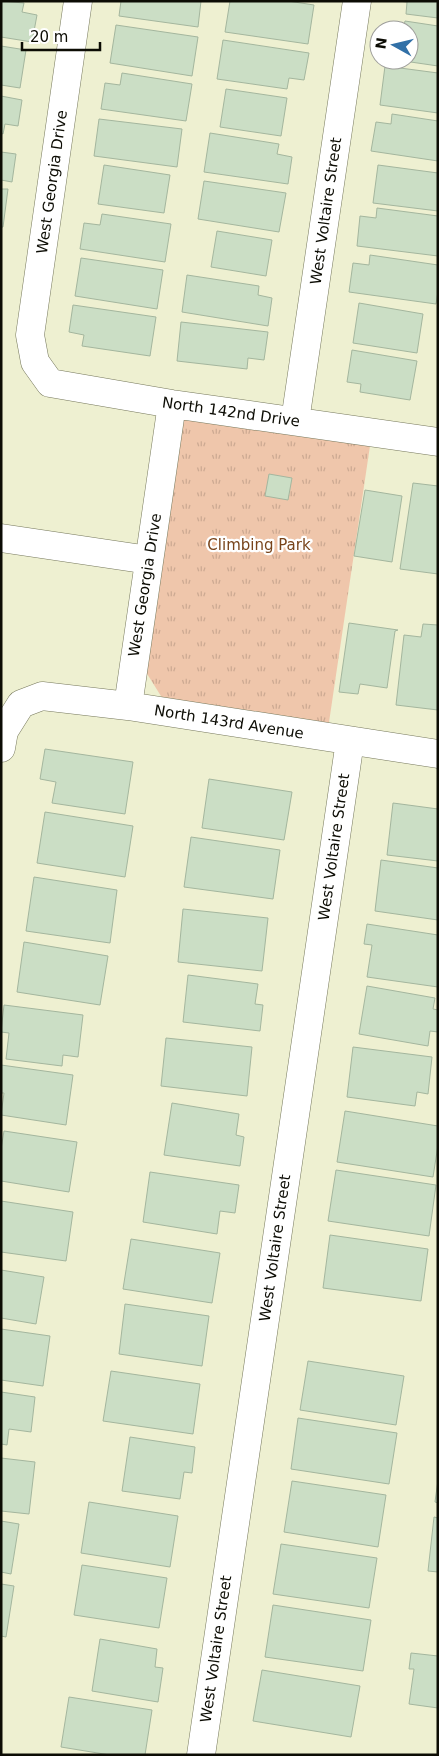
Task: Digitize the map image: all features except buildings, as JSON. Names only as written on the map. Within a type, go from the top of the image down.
[{"type":"street","name":"West Georgia Drive","points":[[35,362],[30,335],[78,1]]},
{"type":"street","name":"West Voltaire Street","points":[[295,420],[357,1]]},
{"type":"street","name":"North 142nd Drive","points":[[35,362],[50,382],[172,404],[295,420],[438,442]]},
{"type":"street","name":"West Georgia Drive","points":[[128,706],[172,404]]},
{"type":"street","points":[[1,538],[149,560]]},
{"type":"street","name":"North 143rd Avenue","points":[[1,748],[4,731],[22,704],[42,696],[128,706],[438,754]]},
{"type":"street","name":"West Voltaire Street","points":[[201,1755],[350,741]]},
{"type":"green space","name":"Climbing Park","points":[[182,413],[371,439],[328,729],[166,704],[144,669]]}]
